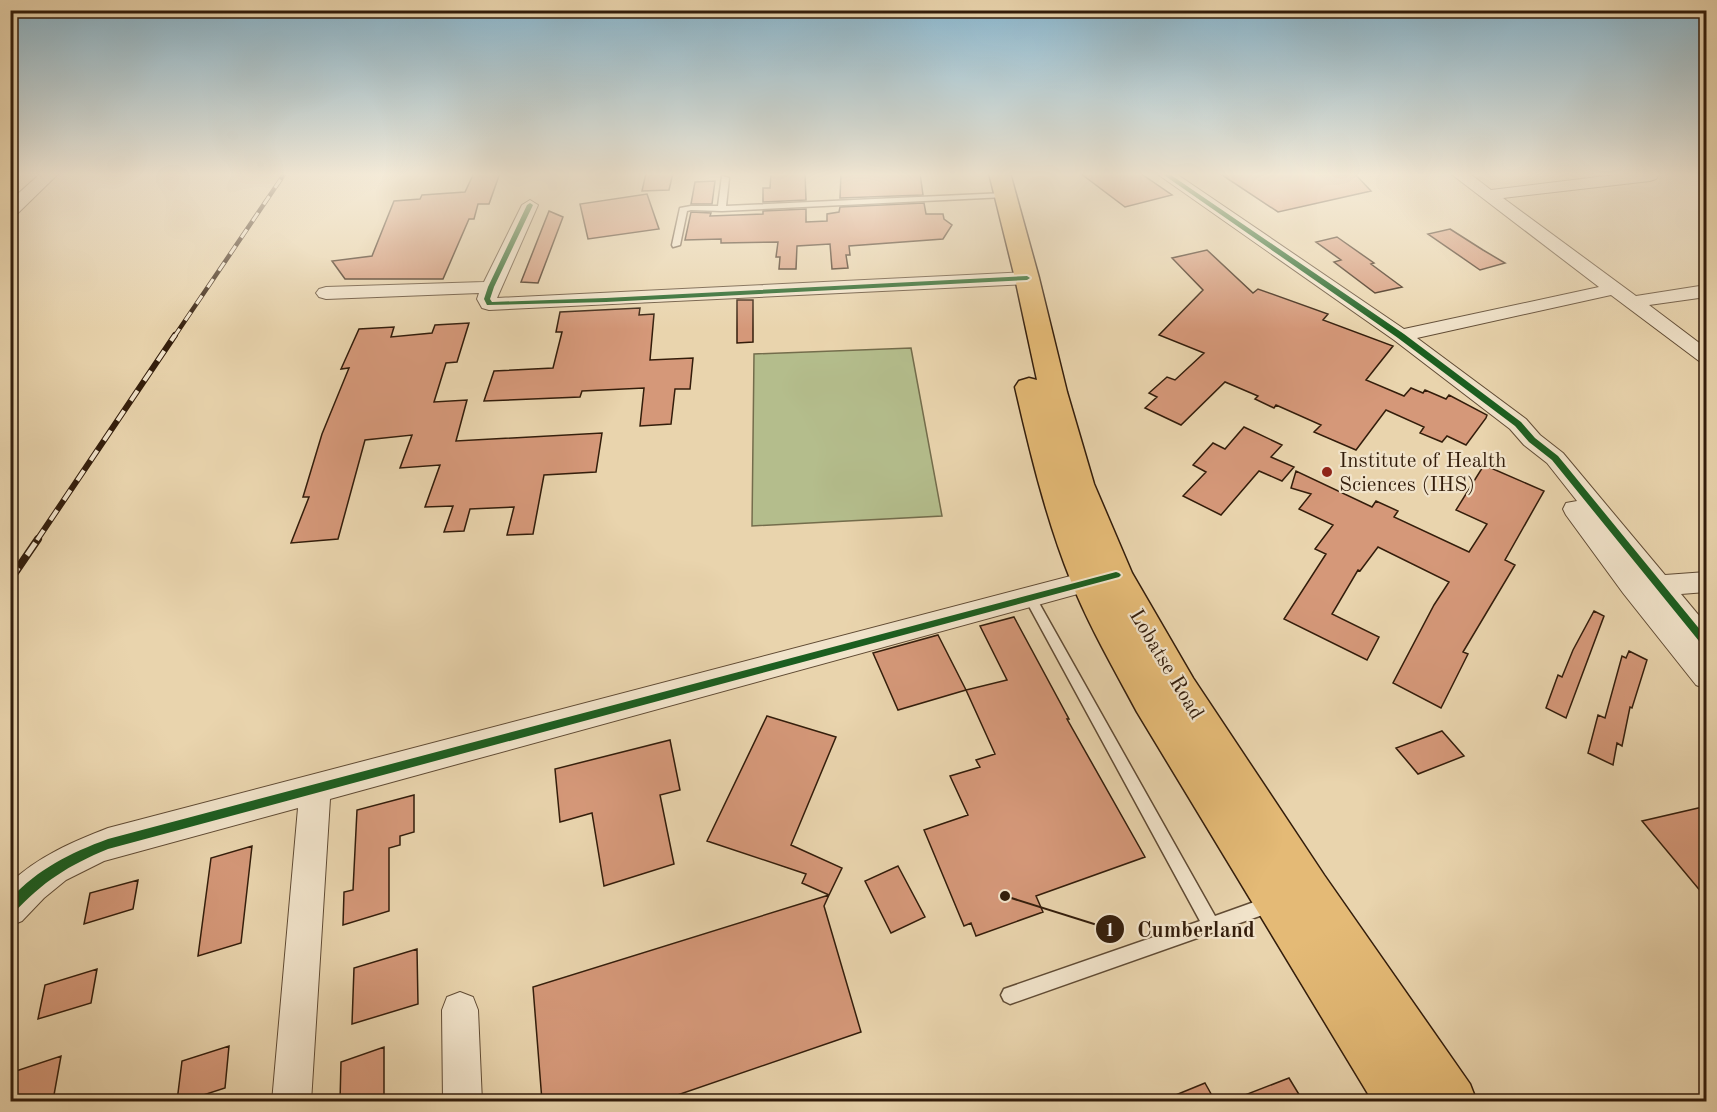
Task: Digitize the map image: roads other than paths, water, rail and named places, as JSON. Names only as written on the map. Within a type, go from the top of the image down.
[{"type":"highway","name":"Lobatse Road","points":[[1003,225],[1016,279],[1053,392],[1079,484],[1102,578],[1180,689],[1402,1101]]},
{"type":"highway","name":"Lobatse Road","points":[[1293,896],[1452,1101]]},
{"type":"street","points":[[521,225],[491,287],[487,302],[498,305],[1016,279]]},
{"type":"street","points":[[1239,225],[1401,336],[1504,412],[1532,440],[1538,458],[1645,586],[1707,677]]},
{"type":"street","points":[[1528,225],[1707,357]]},
{"type":"street","points":[[326,293],[491,287]]},
{"type":"street","points":[[1401,336],[1614,289]]},
{"type":"street","points":[[1632,302],[1707,291]]},
{"type":"street","points":[[10,909],[28,887],[50,870],[78,855],[108,844],[1102,578]]},
{"type":"street","points":[[1645,586],[1707,582]]},
{"type":"street","points":[[1645,586],[1707,643]]},
{"type":"street","points":[[291,1101],[315,789]]},
{"type":"street","points":[[460,1010],[463,1101]]},
{"type":"lane","points":[[676,245],[680,225]]},
{"type":"lane","points":[[1030,597],[1210,926]]},
{"type":"lane","points":[[1010,995],[1293,896]]},
{"type":"railway","points":[[174,337],[250,225]]},
{"type":"railway","points":[[37,540],[175,335]]},
{"type":"railway","points":[[10,580],[38,539]]},
{"type":"place","name":"Institute of Health Sciences (IHS)","points":[[1327,472]]},
{"type":"place","name":"Cumberland","points":[[1005,896]]}]
